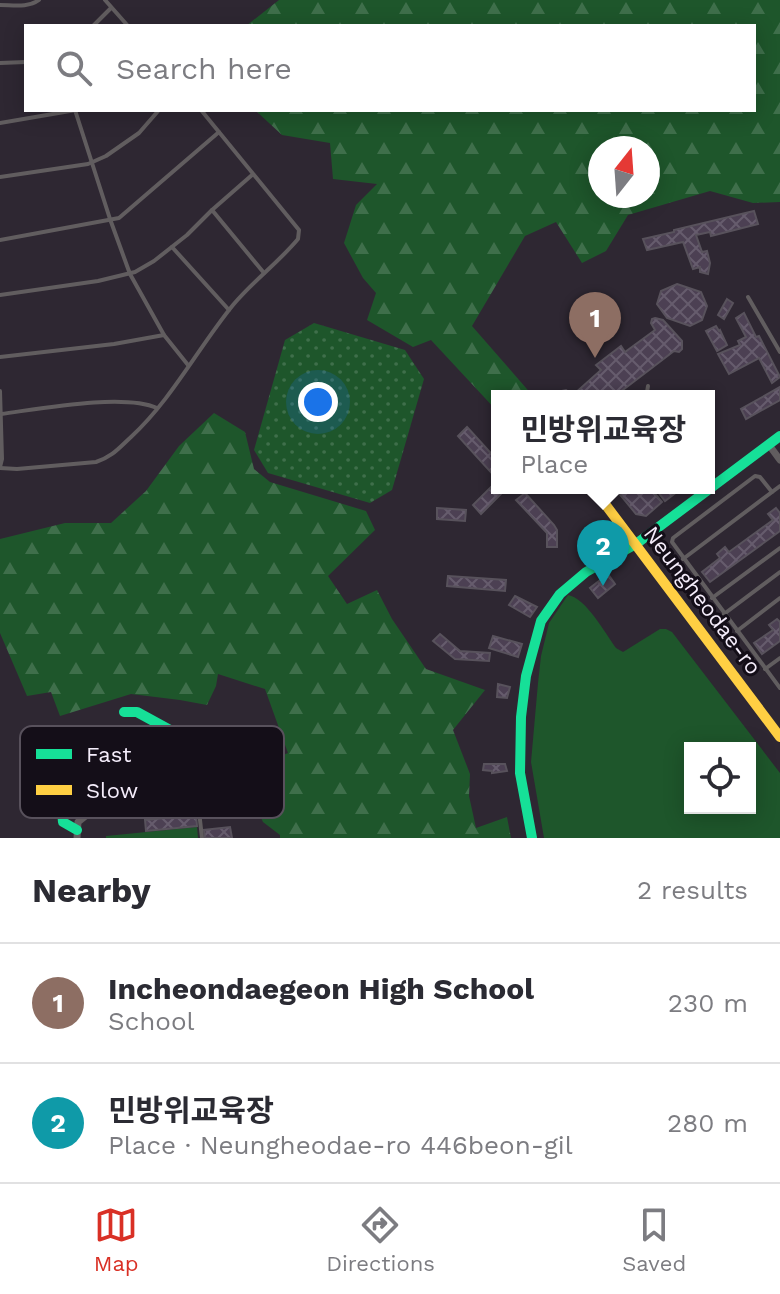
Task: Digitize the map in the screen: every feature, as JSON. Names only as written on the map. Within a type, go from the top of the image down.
[{"type":"street","points":[[715,485],[780,436]]},
{"type":"street","points":[[769,445],[780,460]]},
{"type":"street","name":"Neungheodae-ro","points":[[598,494],[780,737]]},
{"type":"street","points":[[532,838],[520,773],[521,717],[526,676],[541,621],[560,594],[586,572],[636,544],[703,494]]},
{"type":"street","points":[[124,712],[137,712],[163,726]]},
{"type":"street","points":[[63,818],[77,834]]},
{"type":"lane","points":[[0,5],[27,5],[39,0]]},
{"type":"lane","points":[[105,0],[126,24]]},
{"type":"lane","points":[[95,24],[111,8]]},
{"type":"lane","points":[[0,63],[24,62]]},
{"type":"lane","points":[[0,123],[64,112]]},
{"type":"lane","points":[[77,112],[130,274],[164,335],[189,366]]},
{"type":"lane","points":[[0,177],[91,162],[106,156],[139,133],[157,112]]},
{"type":"lane","points":[[0,391],[0,468],[71,466],[106,459],[142,427],[229,310],[298,239],[299,230],[203,112]]},
{"type":"lane","points":[[0,240],[119,218],[219,132]]},
{"type":"lane","points":[[0,295],[130,274],[172,247],[253,175]]},
{"type":"lane","points":[[212,210],[264,273]]},
{"type":"lane","points":[[172,247],[229,310]]},
{"type":"lane","points":[[748,297],[780,352]]},
{"type":"lane","points":[[0,357],[164,335]]},
{"type":"lane","points":[[647,390],[648,386]]},
{"type":"lane","points":[[1,414],[121,402],[146,403],[157,408]]},
{"type":"lane","points":[[772,492],[760,477],[755,476],[673,538],[672,542],[779,685]]},
{"type":"lane","points":[[683,559],[780,486]]},
{"type":"lane","points":[[712,598],[780,548]]},
{"type":"lane","points":[[724,614],[780,572]]},
{"type":"lane","points":[[737,631],[780,598]]},
{"type":"lane","points":[[765,669],[780,658]]},
{"type":"lane","points":[[200,818],[202,838]]},
{"type":"green space","points":[[279,0],[780,0],[780,202],[753,203],[710,191],[660,206],[660,136],[588,136],[588,208],[652,208],[628,215],[606,251],[582,263],[556,222],[525,236],[472,326],[528,390],[491,390],[491,405],[431,340],[413,347],[367,320],[376,293],[363,278],[344,243],[356,205],[377,184],[333,179],[330,143],[282,135],[257,112],[756,112],[756,24],[249,24]]},
{"type":"green space","points":[[314,323],[405,350],[424,379],[392,490],[370,503],[268,473],[254,450],[285,340]]},
{"type":"green space","points":[[214,413],[245,432],[254,469],[270,482],[366,511],[375,530],[328,576],[347,604],[377,590],[392,619],[426,669],[485,690],[453,730],[470,774],[469,796],[476,828],[507,817],[511,838],[280,838],[261,818],[284,818],[284,755],[288,753],[284,726],[278,726],[265,689],[218,674],[207,705],[131,694],[60,716],[51,692],[27,696],[0,633],[0,539],[65,523],[111,523],[146,491],[179,446]]},
{"type":"green space","points":[[568,595],[582,602],[616,648],[623,652],[660,629],[672,632],[780,773],[780,838],[544,838],[531,762],[541,656],[549,623]]},
{"type":"green space","points":[[197,827],[198,838],[106,838],[106,836]]},
{"type":"building","points":[[754,211],[758,224],[711,236],[710,232],[696,235],[702,252],[707,251],[710,263],[708,274],[700,272],[700,267],[693,269],[683,242],[647,250],[643,239],[674,230]]},
{"type":"building","points":[[677,284],[701,292],[707,306],[702,320],[690,326],[667,318],[657,304],[661,291]]},
{"type":"building","points":[[727,299],[733,303],[724,319],[718,315]]},
{"type":"building","points":[[744,313],[780,377],[772,383],[759,358],[729,374],[718,354],[740,345],[738,341],[746,337],[736,318]]},
{"type":"building","points":[[652,319],[663,320],[682,341],[679,352],[674,351],[623,390],[579,390],[601,370],[596,365],[621,346],[625,352],[655,330]]},
{"type":"building","points":[[716,326],[727,345],[717,351],[706,331]]},
{"type":"building","points":[[780,387],[780,400],[746,419],[741,409]]},
{"type":"building","points":[[467,427],[491,453],[491,472],[458,436]]},
{"type":"building","points":[[491,487],[491,494],[501,494],[481,514],[473,505]]},
{"type":"building","points":[[526,494],[554,525],[557,547],[547,547],[547,533],[516,500]]},
{"type":"building","points":[[619,494],[655,494],[662,502],[646,516],[636,514]]},
{"type":"building","points":[[660,494],[674,494],[665,501]]},
{"type":"building","points":[[437,508],[466,510],[465,521],[437,519]]},
{"type":"building","points":[[776,508],[780,513],[780,531],[710,582],[702,572],[720,558],[717,554],[725,547],[729,552],[773,520],[768,514]]},
{"type":"building","points":[[608,574],[615,584],[598,598],[590,588]]},
{"type":"building","points":[[448,576],[506,580],[505,591],[447,586]]},
{"type":"building","points":[[515,596],[537,607],[530,617],[509,605]]},
{"type":"building","points":[[777,619],[780,622],[780,641],[762,654],[754,643],[773,630],[769,625]]},
{"type":"building","points":[[440,634],[460,651],[490,653],[489,661],[455,659],[433,641]]},
{"type":"building","points":[[493,636],[522,644],[518,657],[489,648]]},
{"type":"building","points":[[498,684],[510,687],[507,698],[497,697]]},
{"type":"building","points":[[484,764],[505,764],[507,771],[492,773],[483,770]]},
{"type":"building","points":[[196,818],[197,826],[146,831],[145,820]]},
{"type":"building","points":[[230,827],[232,838],[205,838],[204,830]]},
{"type":"traffic: fast","points":[[715,485],[780,436]]},
{"type":"traffic: fast","points":[[532,838],[520,773],[521,717],[526,676],[541,621],[560,594],[586,572],[636,544],[703,494]]},
{"type":"traffic: fast","points":[[124,712],[137,712],[163,726]]},
{"type":"traffic: fast","points":[[63,818],[63,822],[77,830]]},
{"type":"traffic: slow","points":[[598,494],[780,737]]},
{"type":"place","name":"Incheondaegeon High School","points":[[595,358]]},
{"type":"place","name":"민방위교육장","points":[[603,586]]}]
